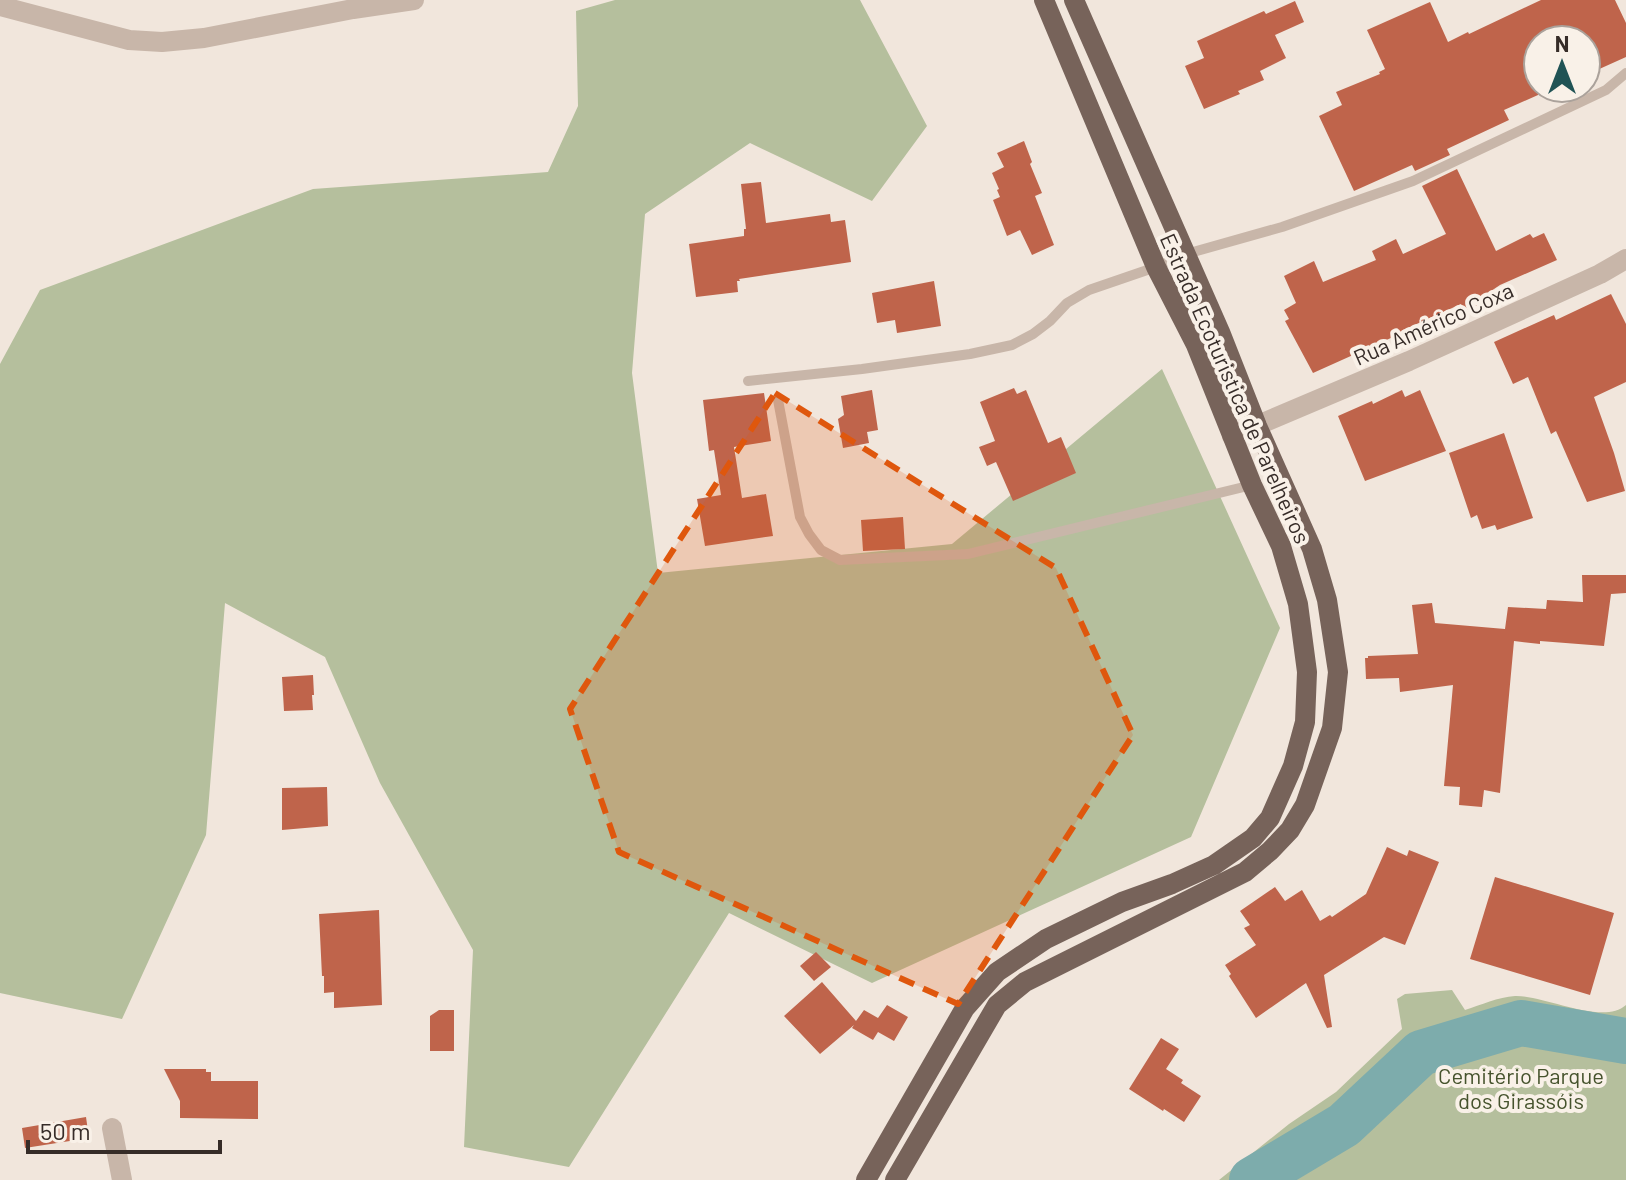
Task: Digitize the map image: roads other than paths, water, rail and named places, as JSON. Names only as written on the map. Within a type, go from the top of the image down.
[{"type":"main road","name":"Estrada Ecoturistica de Parelheiros","points":[[866,1180],[965,1008],[997,972],[1046,939],[1122,902],[1214,865],[1253,838],[1270,818],[1293,766],[1305,722],[1307,672],[1298,604],[1281,546],[1252,485],[1196,345],[1156,267],[1044,0]]},
{"type":"main road","name":"Estrada Ecoturistica de Parelheiros","points":[[895,1180],[997,1005],[1025,982],[1245,872],[1290,830],[1305,805],[1332,728],[1338,672],[1327,600],[1312,549],[1074,0]]},
{"type":"street","points":[[0,6],[129,40],[162,42],[204,38],[414,0]]},
{"type":"street","name":"Rua Américo Coxa","points":[[1232,436],[1409,361],[1600,274],[1626,259]]},
{"type":"street","points":[[112,1128],[122,1180]]},
{"type":"lane","points":[[748,381],[862,369],[1012,345],[1033,334],[1067,303],[1089,290],[1186,254],[1282,227],[1413,181],[1606,90],[1626,73]]},
{"type":"lane","points":[[778,400],[800,517],[821,550],[840,560],[968,554],[1252,485]]},
{"type":"waterway","points":[[1252,1180],[1344,1125],[1421,1053],[1521,1023],[1626,1041]]},
{"type":"park label","name":"Cemitério Parque dos Girassóis","points":[[1521,1088]]}]
